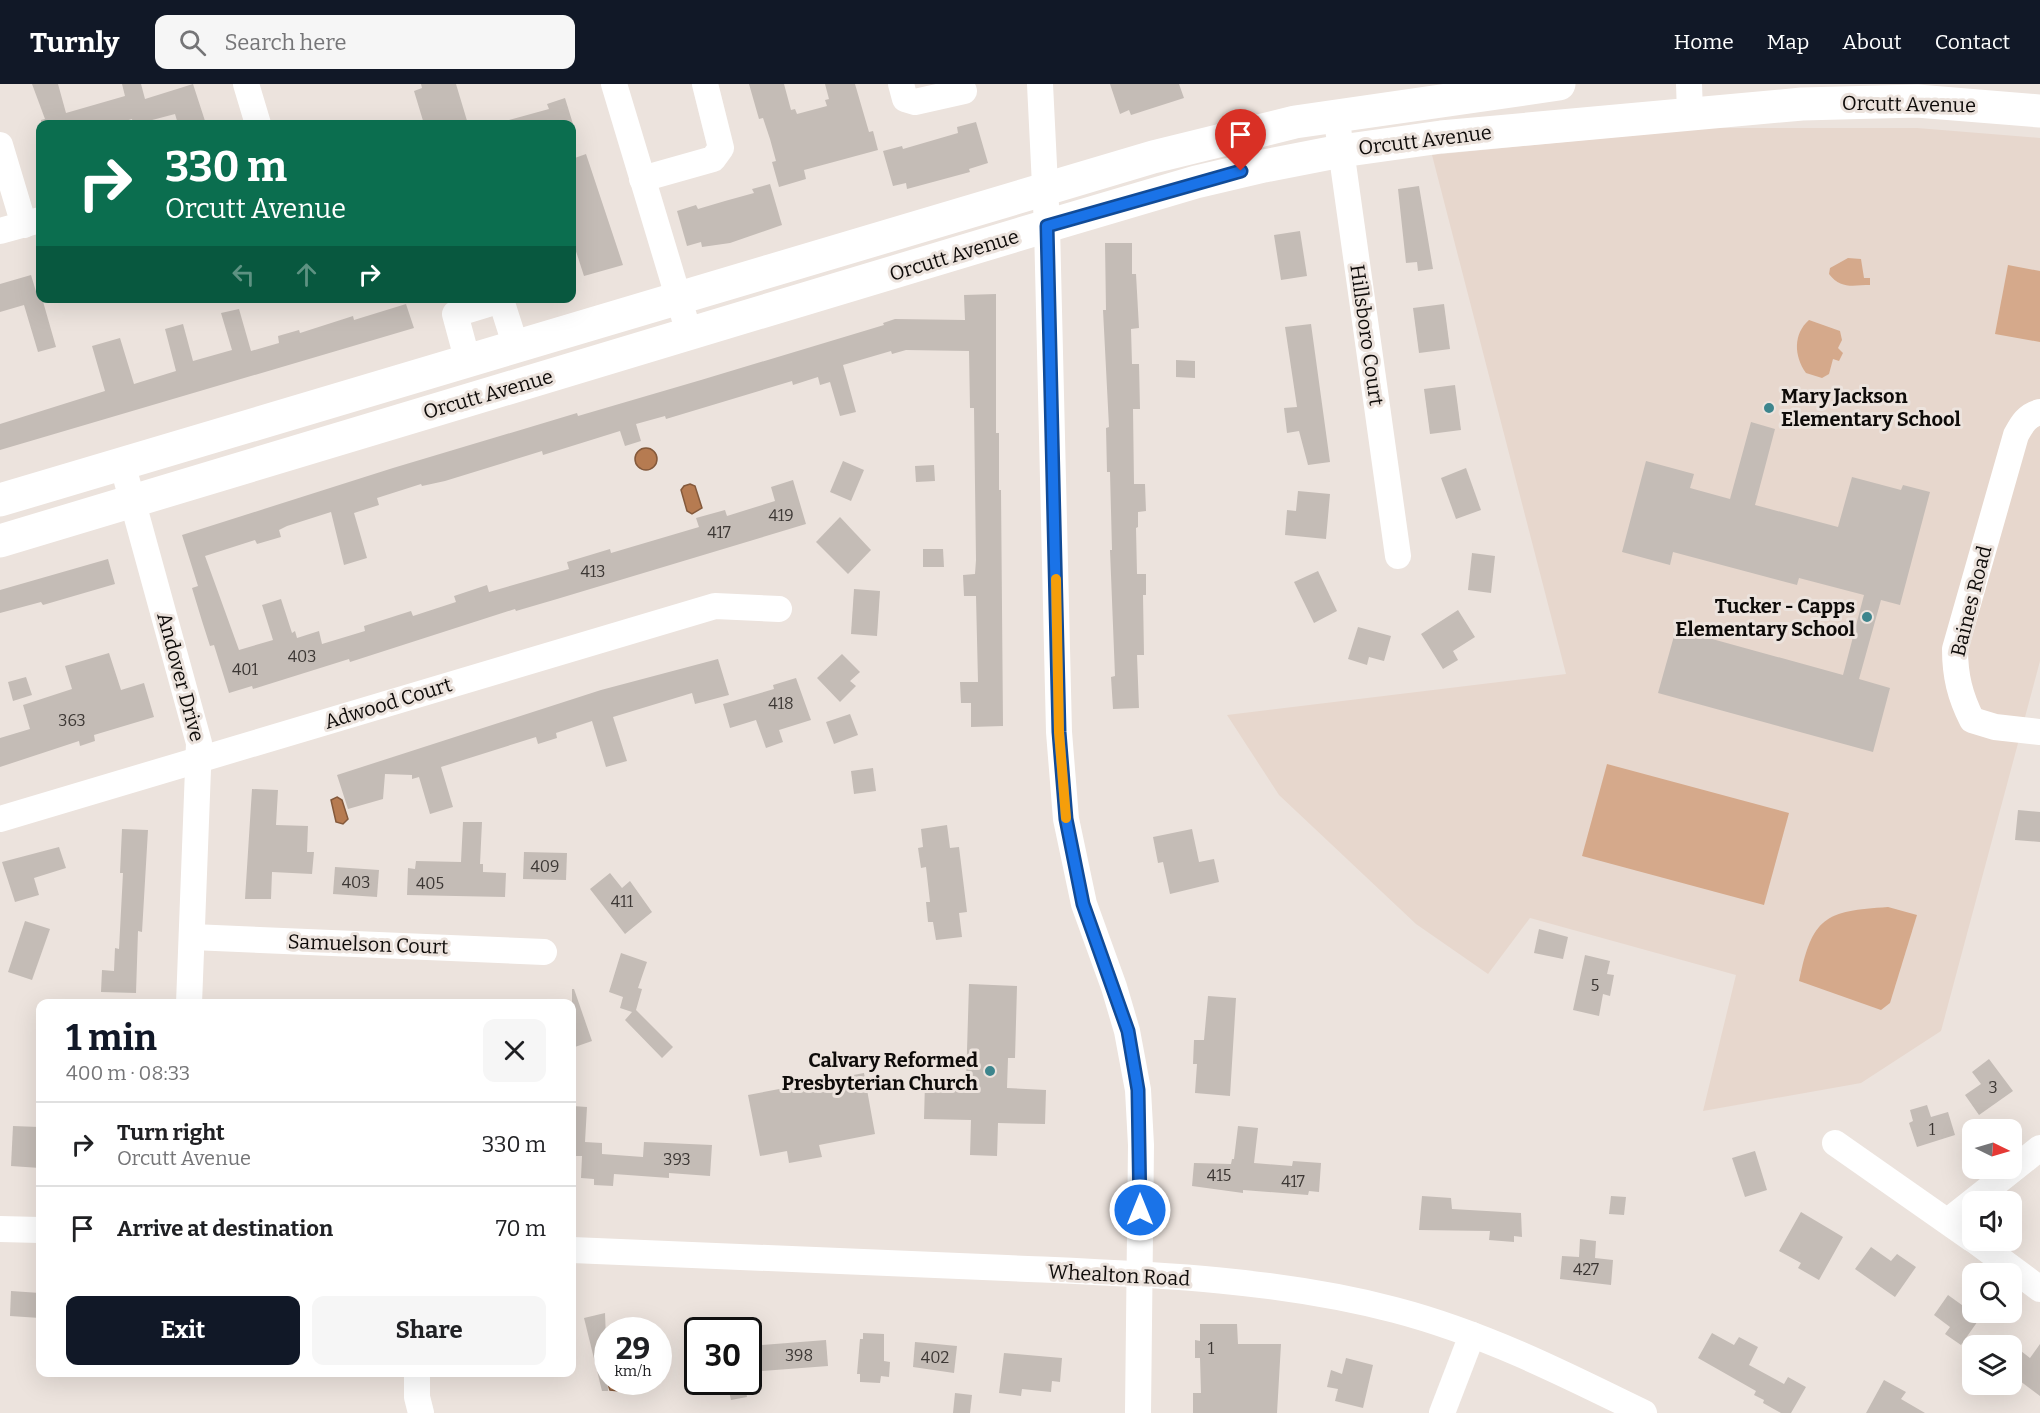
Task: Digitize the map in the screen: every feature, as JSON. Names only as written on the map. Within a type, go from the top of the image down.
[{"type":"main road","name":"Orcutt Avenue","points":[[0,500],[1223,138],[1336,114],[1547,85]]},
{"type":"main road","name":"Orcutt Avenue","points":[[0,541],[133,499],[1196,182],[1341,151],[1690,98],[1802,104],[1917,100],[1962,94],[2040,111]]},
{"type":"street","points":[[246,84],[257,120]]},
{"type":"street","points":[[614,84],[689,333]]},
{"type":"street","points":[[642,179],[712,159],[721,148],[705,84]]},
{"type":"street","points":[[901,84],[905,99],[915,102],[964,91]]},
{"type":"street","points":[[1040,84],[1046,189],[1059,732],[1066,819],[1083,904],[1128,1031],[1138,1090],[1141,1145],[1138,1413]]},
{"type":"street","name":"Hillsboro Court","points":[[1336,114],[1398,556]]},
{"type":"street","points":[[0,145],[21,225]]},
{"type":"street","points":[[468,362],[455,314],[491,303]]},
{"type":"street","points":[[502,303],[516,347]]},
{"type":"street","name":"Baines Road","points":[[2029,731],[1995,727],[1972,720],[1961,696],[1955,673],[1955,649],[2016,435],[2032,414],[2040,412]]},
{"type":"street","name":"Andover Drive","points":[[122,463],[197,730],[201,759],[189,999]]},
{"type":"street","name":"Adwood Court","points":[[0,819],[715,606],[779,609]]},
{"type":"street","name":"Samuelson Court","points":[[192,937],[544,952]]},
{"type":"street","points":[[1835,1143],[1962,1232]]},
{"type":"street","points":[[1948,1221],[2040,1148]]},
{"type":"street","points":[[0,1229],[36,1230]]},
{"type":"street","name":"Whealton Road","points":[[576,1250],[1140,1274],[1266,1285],[1395,1310],[1472,1335],[1520,1353],[1644,1413]]},
{"type":"street","points":[[1988,1251],[2040,1289]]},
{"type":"street","points":[[1442,1413],[1472,1335]]},
{"type":"street","points":[[417,1377],[417,1397],[421,1413]]},
{"type":"shaded area","name":"Mary Jackson Elementary School","points":[[1708,128],[1917,128],[2040,138],[2040,661],[1941,1031],[1861,1083],[1703,1111],[1736,975],[1530,918],[1488,974],[1416,924],[1279,795],[1227,715],[1566,674],[1432,155]]},
{"type":"shaded area","points":[[1848,258],[1861,259],[1864,278],[1870,278],[1870,285],[1843,285],[1829,274],[1830,268]]},
{"type":"shaded area","points":[[2008,265],[2040,271],[2040,342],[1995,334]]},
{"type":"shaded area","points":[[1809,320],[1840,331],[1842,340],[1838,348],[1843,353],[1839,361],[1833,359],[1829,374],[1822,378],[1806,373],[1797,352],[1800,332]]},
{"type":"shaded area","points":[[646,448],[656,455],[657,459],[650,469],[646,470],[636,463],[635,459],[642,449]]},
{"type":"shaded area","points":[[690,484],[695,486],[702,508],[692,514],[687,511],[681,490]]},
{"type":"shaded area","points":[[1607,764],[1789,813],[1764,905],[1582,856]]},
{"type":"shaded area","points":[[337,797],[342,800],[348,819],[343,824],[336,822],[331,800]]},
{"type":"shaded area","points":[[1888,907],[1917,915],[1890,1003],[1881,1010],[1799,981],[1810,943],[1816,931],[1825,922],[1849,911]]},
{"type":"building","points":[[32,84],[58,84],[66,113],[125,96],[122,84],[141,84],[145,99],[193,84],[205,120],[177,120],[175,114],[152,120],[41,120],[45,119]]},
{"type":"building","points":[[421,84],[456,84],[467,120],[423,120],[414,91],[422,88]]},
{"type":"building","points":[[749,84],[784,84],[791,110],[795,109],[797,114],[827,106],[825,100],[829,99],[825,84],[855,84],[869,132],[873,131],[878,150],[804,170],[806,179],[779,187],[772,162],[776,161],[770,139],[763,118],[759,119]]},
{"type":"building","points":[[1110,84],[1179,84],[1184,98],[1131,115],[1129,110],[1120,114]]},
{"type":"building","points":[[565,98],[572,120],[509,120],[549,109],[547,104]]},
{"type":"building","points":[[976,122],[988,163],[969,169],[970,172],[907,189],[906,183],[893,186],[883,151],[902,146],[903,149],[958,133],[957,127]]},
{"type":"building","points":[[586,154],[623,265],[584,276],[576,251],[576,158]]},
{"type":"building","points":[[770,184],[782,225],[730,243],[702,247],[701,242],[687,246],[677,211],[696,205],[698,209],[754,193],[752,189]]},
{"type":"building","points":[[1419,186],[1433,269],[1418,271],[1417,262],[1406,263],[1398,189]]},
{"type":"building","points":[[1300,231],[1307,276],[1281,280],[1274,235]]},
{"type":"building","points":[[1105,243],[1132,243],[1132,274],[1136,274],[1139,328],[1131,329],[1132,364],[1139,364],[1140,409],[1133,409],[1134,484],[1145,484],[1146,511],[1138,512],[1138,527],[1136,528],[1137,574],[1146,574],[1146,595],[1143,595],[1144,655],[1137,655],[1139,708],[1113,709],[1111,677],[1115,676],[1110,550],[1112,550],[1110,472],[1107,472],[1106,428],[1109,427],[1103,310],[1106,310]]},
{"type":"building","points":[[31,275],[36,291],[36,303],[43,303],[56,347],[38,352],[24,305],[0,312],[0,284]]},
{"type":"building","points":[[996,294],[996,433],[999,433],[999,490],[1001,490],[1003,726],[971,727],[971,703],[961,703],[960,682],[978,682],[976,596],[964,596],[963,575],[975,574],[976,560],[974,408],[970,408],[969,351],[906,350],[892,354],[891,351],[843,365],[856,412],[840,416],[830,382],[820,385],[818,377],[793,385],[792,381],[666,419],[665,416],[636,424],[641,441],[625,446],[620,431],[543,455],[542,451],[445,481],[422,486],[421,484],[377,498],[379,505],[354,513],[367,558],[344,565],[331,512],[279,530],[281,537],[257,544],[255,540],[205,556],[239,650],[273,640],[262,605],[281,599],[292,633],[295,631],[297,638],[319,631],[322,644],[365,631],[364,626],[411,611],[413,616],[456,602],[454,596],[487,585],[489,592],[569,569],[567,562],[610,549],[611,553],[699,527],[696,518],[725,510],[727,516],[775,501],[771,487],[793,480],[806,524],[516,611],[515,609],[350,662],[349,659],[253,689],[252,686],[229,693],[214,645],[210,646],[192,588],[198,586],[182,535],[393,468],[577,413],[578,416],[701,380],[884,325],[883,323],[895,319],[965,320],[964,295]]},
{"type":"building","points":[[406,304],[414,328],[0,450],[0,424],[105,391],[92,346],[120,338],[134,384],[176,371],[165,329],[183,324],[193,361],[232,350],[221,313],[239,309],[251,351],[279,343],[278,336],[299,330],[300,333],[353,316],[354,320]]},
{"type":"building","points":[[1444,304],[1450,349],[1419,353],[1413,308]]},
{"type":"building","points":[[1311,324],[1330,462],[1308,465],[1299,431],[1287,433],[1284,408],[1297,407],[1285,327]]},
{"type":"building","points":[[1176,360],[1195,361],[1195,378],[1176,377]]},
{"type":"building","points":[[1455,385],[1461,430],[1430,434],[1424,389]]},
{"type":"building","name":"Tucker - Capps Elementary School","points":[[1751,422],[1775,429],[1755,505],[1838,527],[1852,477],[1901,490],[1903,485],[1930,492],[1900,605],[1881,600],[1859,679],[1890,688],[1873,752],[1658,693],[1676,629],[1843,675],[1864,595],[1799,578],[1797,585],[1673,552],[1670,565],[1622,552],[1646,461],[1694,474],[1690,488],[1730,499]]},
{"type":"building","points":[[843,461],[864,470],[851,501],[830,492]]},
{"type":"building","points":[[934,465],[935,481],[916,482],[915,466]]},
{"type":"building","points":[[1466,468],[1481,510],[1456,519],[1441,478]]},
{"type":"building","points":[[1298,491],[1330,494],[1326,539],[1285,535],[1287,510],[1296,511]]},
{"type":"building","points":[[840,517],[871,550],[848,574],[816,542]]},
{"type":"building","points":[[923,549],[943,549],[944,567],[923,567]]},
{"type":"building","points":[[1472,553],[1495,556],[1491,593],[1468,590]]},
{"type":"building","points":[[108,559],[115,584],[43,605],[41,602],[0,613],[0,590]]},
{"type":"building","points":[[1318,571],[1337,611],[1314,623],[1294,582]]},
{"type":"building","points":[[854,589],[880,591],[877,636],[851,634]]},
{"type":"building","points":[[1458,610],[1475,637],[1453,651],[1458,660],[1443,669],[1421,634]]},
{"type":"building","points":[[1358,627],[1391,636],[1384,661],[1369,657],[1367,665],[1348,659]]},
{"type":"building","points":[[109,653],[121,690],[144,683],[154,717],[94,735],[95,741],[80,746],[79,741],[0,767],[0,738],[30,729],[23,705],[72,689],[65,666]]},
{"type":"building","points":[[842,654],[860,672],[850,681],[856,686],[840,702],[817,678]]},
{"type":"building","points":[[718,659],[729,695],[695,704],[692,693],[613,717],[627,761],[606,767],[592,721],[556,733],[557,738],[538,744],[536,737],[441,767],[453,807],[430,814],[419,777],[412,779],[412,775],[385,774],[383,799],[348,809],[337,775],[601,690]]},
{"type":"building","points":[[26,677],[32,695],[13,701],[8,682]]},
{"type":"building","points":[[796,678],[811,720],[779,730],[783,742],[766,748],[756,720],[730,728],[723,704],[774,689],[773,685]]},
{"type":"building","points":[[850,714],[858,735],[834,744],[826,722]]},
{"type":"building","points":[[873,768],[876,791],[854,794],[851,771]]},
{"type":"building","points":[[252,789],[278,790],[276,825],[308,826],[307,852],[314,852],[312,874],[272,872],[271,899],[245,899]]},
{"type":"building","points":[[2018,810],[2040,812],[2040,842],[2015,840]]},
{"type":"building","points":[[463,822],[482,822],[480,864],[483,864],[483,872],[506,873],[505,897],[407,895],[408,868],[415,869],[416,861],[461,862]]},
{"type":"building","points":[[947,825],[950,848],[959,847],[967,912],[959,913],[962,937],[936,940],[933,922],[928,922],[926,902],[930,902],[926,867],[921,868],[918,848],[923,847],[921,829]]},
{"type":"building","points":[[122,829],[148,830],[142,932],[138,931],[136,993],[101,992],[102,970],[114,971],[115,948],[119,949],[123,873],[120,873]]},
{"type":"building","points":[[1192,829],[1199,862],[1214,859],[1219,882],[1170,894],[1163,862],[1158,863],[1153,837]]},
{"type":"building","points":[[59,847],[66,868],[34,878],[39,895],[15,902],[2,862]]},
{"type":"building","points":[[524,852],[567,853],[566,880],[523,879]]},
{"type":"building","points":[[335,867],[379,870],[377,897],[333,894]]},
{"type":"building","points":[[610,873],[622,888],[630,881],[652,912],[625,934],[590,889]]},
{"type":"building","points":[[25,921],[50,929],[32,980],[8,972]]},
{"type":"building","points":[[1539,929],[1568,937],[1563,959],[1534,953]]},
{"type":"building","points":[[621,953],[647,962],[638,988],[642,989],[636,1010],[673,1047],[662,1058],[625,1020],[632,1012],[620,1008],[623,997],[609,992]]},
{"type":"building","points":[[1585,955],[1610,961],[1607,974],[1614,975],[1610,996],[1603,994],[1599,1016],[1573,1010]]},
{"type":"building","name":"Calvary Reformed Presbyterian Church","points":[[969,984],[1017,986],[1015,1058],[1008,1058],[1007,1088],[1046,1090],[1045,1124],[998,1123],[997,1156],[970,1155],[971,1120],[924,1119],[925,1083],[966,1084]]},
{"type":"building","points":[[572,989],[574,989],[592,1041],[576,1047],[576,999],[572,999]]},
{"type":"building","points":[[1208,996],[1236,998],[1230,1096],[1195,1093],[1197,1064],[1193,1064],[1194,1040],[1204,1040]]},
{"type":"building","points":[[1989,1059],[2013,1091],[1979,1115],[1965,1095],[1981,1084],[1972,1072]]},
{"type":"building","points":[[864,1073],[875,1134],[819,1145],[822,1157],[789,1163],[787,1151],[760,1156],[748,1095]]},
{"type":"building","points":[[1927,1105],[1931,1117],[1948,1112],[1955,1135],[1917,1147],[1909,1123],[1913,1121],[1910,1110]]},
{"type":"building","points":[[576,1106],[587,1107],[585,1142],[602,1143],[602,1154],[643,1157],[644,1142],[712,1145],[710,1176],[669,1173],[669,1178],[614,1174],[613,1186],[594,1185],[594,1179],[581,1178],[582,1156],[576,1156]]},
{"type":"building","points":[[13,1126],[36,1127],[36,1168],[11,1166]]},
{"type":"building","points":[[1238,1126],[1258,1128],[1254,1163],[1292,1166],[1293,1161],[1321,1163],[1319,1192],[1309,1191],[1308,1195],[1243,1190],[1243,1193],[1192,1186],[1194,1163],[1231,1164],[1234,1159]]},
{"type":"building","points":[[1755,1151],[1767,1190],[1745,1197],[1732,1158]]},
{"type":"building","points":[[1422,1196],[1451,1198],[1452,1209],[1521,1213],[1522,1237],[1514,1236],[1514,1242],[1489,1240],[1490,1231],[1419,1230]]},
{"type":"building","points":[[1611,1196],[1626,1197],[1624,1215],[1609,1214]]},
{"type":"building","points":[[1801,1212],[1843,1237],[1819,1280],[1798,1268],[1801,1263],[1779,1251]]},
{"type":"building","points":[[1580,1239],[1596,1241],[1595,1258],[1613,1260],[1611,1285],[1560,1279],[1562,1256],[1579,1257]]},
{"type":"building","points":[[1871,1247],[1891,1261],[1897,1254],[1916,1267],[1895,1297],[1855,1269]]},
{"type":"building","points":[[11,1291],[36,1293],[36,1318],[10,1316]]},
{"type":"building","points":[[1948,1295],[1962,1305],[1962,1323],[1976,1323],[1968,1335],[1962,1335],[1961,1345],[1945,1334],[1950,1327],[1934,1315]]},
{"type":"building","points":[[605,1313],[605,1317],[594,1317],[594,1359],[584,1318]]},
{"type":"building","points":[[1200,1324],[1237,1324],[1238,1344],[1281,1344],[1277,1413],[1193,1413],[1193,1393],[1201,1393],[1200,1358],[1195,1358],[1195,1340],[1200,1341]]},
{"type":"building","points":[[863,1333],[884,1334],[884,1361],[890,1362],[889,1377],[881,1376],[880,1383],[860,1382],[860,1374],[857,1374],[860,1339],[863,1339]]},
{"type":"building","points":[[1712,1333],[1734,1345],[1739,1337],[1758,1347],[1749,1365],[1784,1384],[1788,1377],[1806,1387],[1791,1413],[1781,1413],[1763,1403],[1764,1400],[1754,1395],[1756,1391],[1698,1358]]},
{"type":"building","points":[[826,1340],[828,1366],[762,1371],[762,1345]]},
{"type":"building","points":[[915,1342],[957,1346],[954,1373],[913,1367]]},
{"type":"building","points":[[2040,1344],[2040,1396],[2022,1382],[2022,1352],[2030,1358]]},
{"type":"building","points":[[1004,1353],[1062,1358],[1060,1382],[1052,1381],[1051,1392],[1022,1389],[1021,1396],[999,1393]]},
{"type":"building","points":[[1346,1358],[1373,1365],[1363,1408],[1335,1401],[1338,1389],[1327,1387],[1331,1370],[1342,1374]]},
{"type":"building","points":[[1884,1380],[1906,1392],[1901,1399],[1925,1413],[1866,1413]]},
{"type":"building","points":[[955,1393],[972,1395],[970,1413],[953,1413]]},
{"type":"building","points":[[730,1395],[747,1395],[747,1397],[731,1400]]},
{"type":"slow traffic","points":[[1056,579],[1059,732],[1066,818]]},
{"type":"place","name":"Mary Jackson Elementary School","points":[[1769,408]]},
{"type":"place","name":"Tucker - Capps Elementary School","points":[[1867,617]]},
{"type":"place","name":"Calvary Reformed Presbyterian Church","points":[[990,1071]]},
{"type":"route","points":[[1140,1210],[1141,1145],[1138,1090],[1128,1031],[1083,904],[1066,819],[1059,732],[1047,226],[1241,171]]}]
